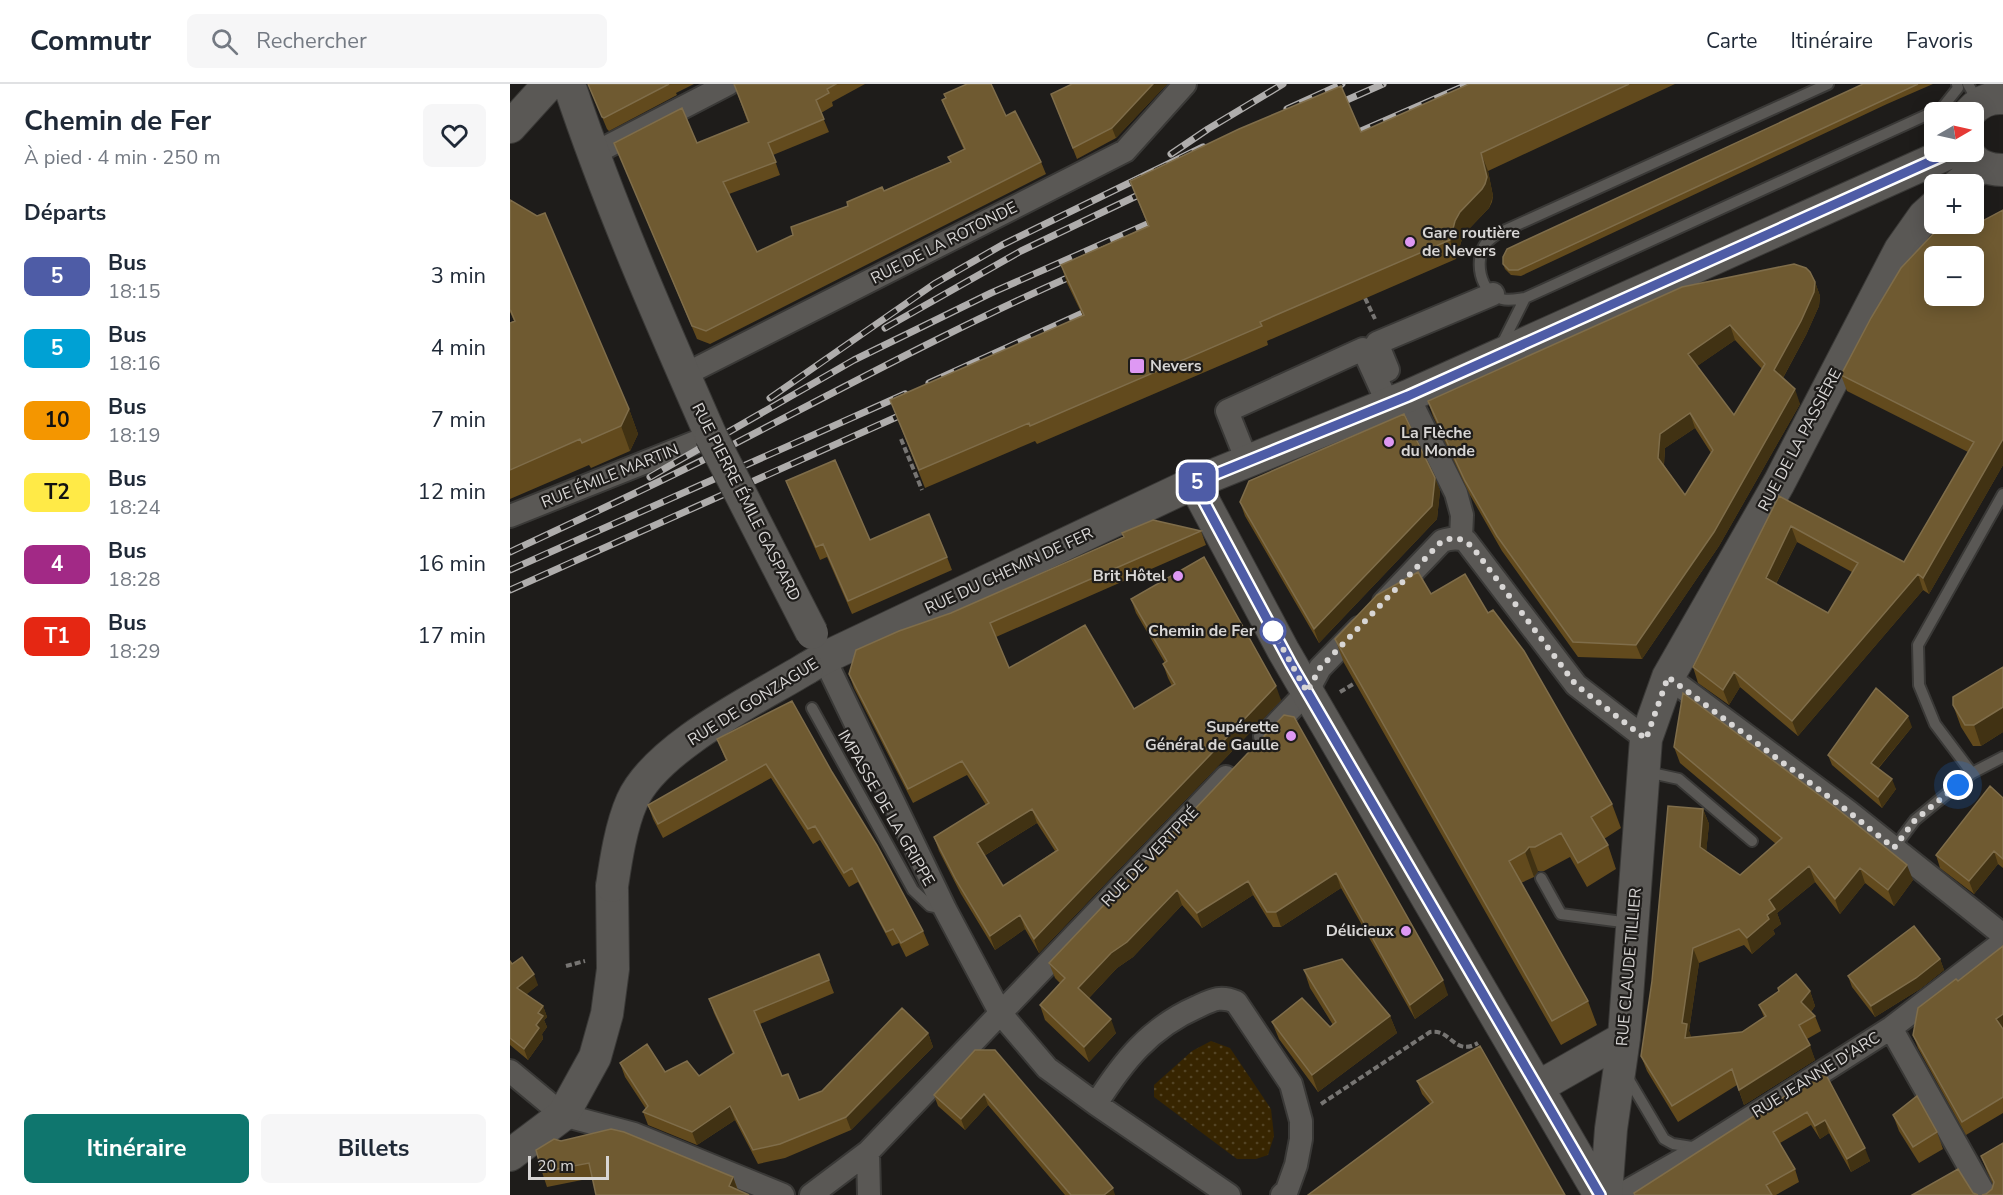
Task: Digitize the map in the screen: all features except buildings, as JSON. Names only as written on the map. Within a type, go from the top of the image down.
[{"type":"main road","points":[[510,127],[549,84]]},
{"type":"main road","name":"RUE PIERRE ÉMILE GASPARD","points":[[569,84],[593,154],[684,375],[814,653]]},
{"type":"main road","name":"RUE DU CHEMIN DE FER","points":[[814,653],[1194,483],[1497,356],[1929,162]]},
{"type":"main road","name":"RUE DE LA PASSIÈRE","points":[[1668,677],[1779,483],[1900,250],[1924,216]]},
{"type":"main road","points":[[1194,483],[1307,692],[1600,1195]]},
{"type":"main road","name":"RUE DE GONZAGUE","points":[[510,1155],[563,1115],[595,1057],[607,1014],[613,969],[612,886],[617,854],[632,800],[657,765],[699,732],[814,653]]},
{"type":"main road","name":"RUE CLAUDE TILLIER","points":[[1606,1195],[1611,1129],[1624,1038],[1646,739],[1668,677]]},
{"type":"main road","points":[[1538,1087],[1624,1038]]},
{"type":"street","points":[[593,154],[728,84]]},
{"type":"street","name":"RUE DE LA ROTONDE","points":[[684,375],[1125,151],[1185,84]]},
{"type":"street","points":[[1399,399],[1377,343],[1493,294]]},
{"type":"street","points":[[1247,461],[1227,411],[1363,349],[1399,399],[1456,493],[1462,515],[1461,538],[1474,549],[1576,685],[1646,739]]},
{"type":"street","name":"RUE ÉMILE MARTIN","points":[[510,516],[711,436]]},
{"type":"street","name":"RUE DE VERTPRÉ","points":[[811,1195],[868,1152],[1307,692],[1320,668],[1442,541],[1461,538]]},
{"type":"street","name":"RUE PIERRE ÉMILE GASPARD","points":[[814,653],[1001,1014],[1047,1068],[1222,1193]]},
{"type":"street","points":[[1668,677],[1849,812],[2003,935]]},
{"type":"street","name":"RUE JEANNE D'ARC","points":[[1620,1195],[1701,1149],[1891,1028],[2003,942]]},
{"type":"street","points":[[1096,1104],[1121,1067],[1148,1037],[1184,1013],[1218,998],[1236,1002],[1291,1083],[1301,1121],[1301,1139],[1296,1166],[1285,1192]]},
{"type":"street","points":[[1891,1028],[1985,1195]]},
{"type":"street","points":[[510,1071],[563,1115],[634,1134],[783,1195]]},
{"type":"street","points":[[868,1152],[869,1195]]},
{"type":"lane","points":[[1828,84],[1497,234],[1487,242],[1480,254],[1482,280],[1486,288],[1500,298],[1525,298],[1924,121]]},
{"type":"lane","points":[[1497,356],[1525,298]]},
{"type":"lane","points":[[1972,773],[1935,724],[1919,685],[1918,645],[2003,494]]},
{"type":"lane","name":"IMPASSE DE LA GRIPPE","points":[[812,708],[913,890],[930,906],[945,909]]},
{"type":"lane","points":[[1894,848],[1915,820],[1972,773],[2003,757]]},
{"type":"lane","points":[[1644,771],[1678,779],[1752,841]]},
{"type":"lane","points":[[1541,878],[1561,915],[1633,924]]},
{"type":"lane","points":[[1618,1077],[1629,1080],[1664,1139],[1673,1144],[1701,1149]]},
{"type":"path","points":[[901,439],[922,490]]},
{"type":"path","points":[[1319,1107],[1322,1102],[1430,1032],[1443,1033],[1455,1044],[1469,1047],[1503,1027]]},
{"type":"shaded area","points":[[1211,1041],[1230,1048],[1271,1109],[1274,1136],[1268,1155],[1256,1159],[1237,1159],[1154,1097],[1154,1085],[1192,1051]]},
{"type":"railway","points":[[1171,154],[1283,84]]},
{"type":"railway","points":[[1287,109],[1342,84]]},
{"type":"railway","points":[[1331,107],[1383,84]]},
{"type":"railway","points":[[1345,138],[1469,84]]},
{"type":"railway","points":[[770,398],[934,284],[1002,245],[1203,147]]},
{"type":"railway","points":[[885,328],[1021,251],[1151,189]]},
{"type":"railway","points":[[650,477],[854,360],[991,293],[1161,218]]},
{"type":"railway","points":[[510,552],[703,460],[938,339],[1081,272]]},
{"type":"railway","points":[[929,383],[1096,307]]},
{"type":"railway","points":[[510,570],[905,394]]},
{"type":"railway","points":[[510,590],[910,411]]},
{"type":"bus line","name":"5","points":[[1600,1195],[1291,664],[1194,483],[1408,396],[1926,162]]},
{"type":"place","name":"Gare routière de Nevers","points":[[1410,242]]},
{"type":"place","name":"Nevers","points":[[1137,366]]},
{"type":"place","name":"La Flèche du Monde","points":[[1389,442]]},
{"type":"place","name":"Brit Hôtel","points":[[1178,576]]},
{"type":"place","name":"Chemin de Fer","points":[[1273,631]]},
{"type":"place","name":"Supérette Général de Gaulle","points":[[1291,736]]},
{"type":"place","name":"Délicieux","points":[[1406,931]]},
{"type":"route","points":[[1273,631],[1307,692],[1320,668],[1442,541],[1461,538],[1474,549],[1576,685],[1646,739],[1668,677],[1894,848],[1915,820],[1958,785]]}]
